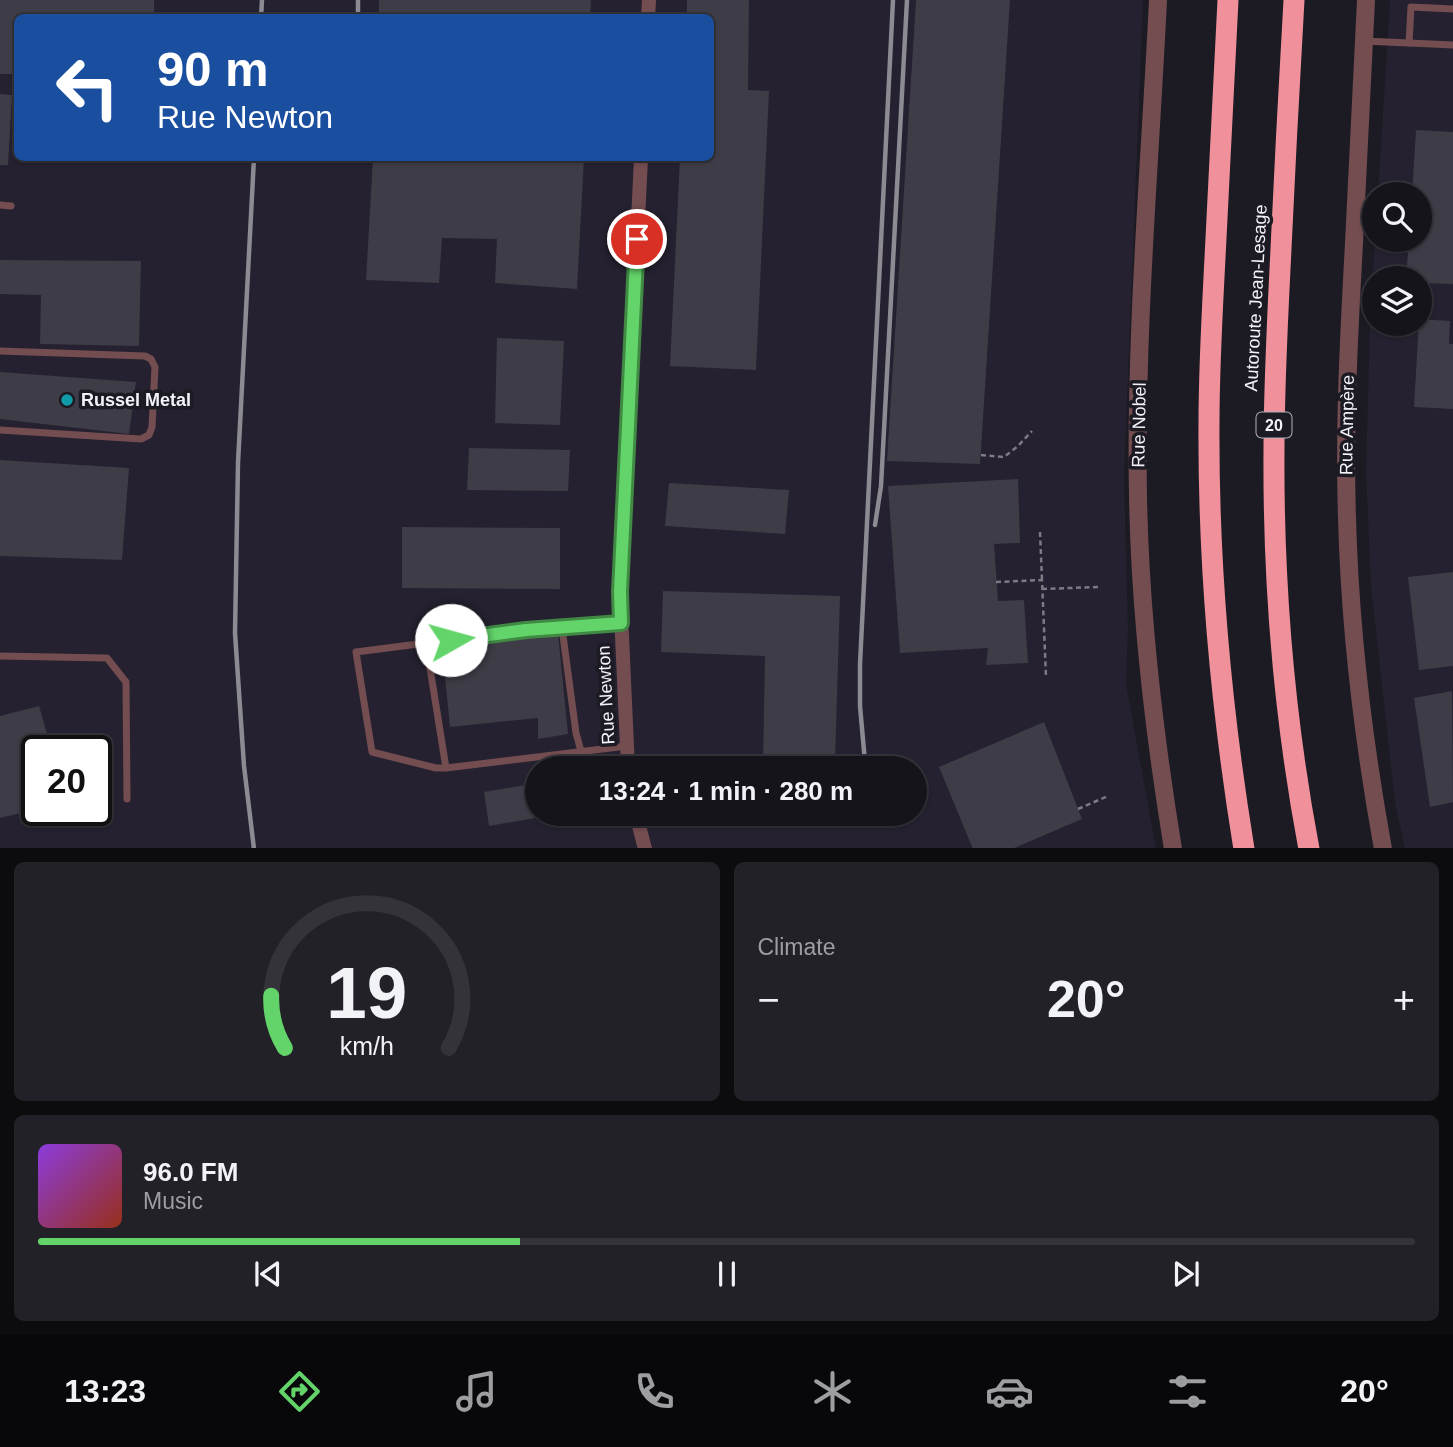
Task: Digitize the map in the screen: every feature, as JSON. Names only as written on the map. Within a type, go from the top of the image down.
[{"type":"highway","points":[[1228,0],[1212,330],[1209,454],[1218,647],[1244,848]]},
{"type":"highway","name":"Autoroute Jean-Lesage","points":[[1294,0],[1276,354],[1274,500],[1286,688],[1309,848]]},
{"type":"street","name":"Rue Nobel","points":[[1158,0],[1142,306],[1138,500],[1150,672],[1173,848]]},
{"type":"street","name":"Rue Ampère","points":[[1366,0],[1349,333],[1346,490],[1357,677],[1383,848]]},
{"type":"street","name":"Rue Newton","points":[[627,756],[621,578],[641,161]]},
{"type":"street","points":[[639,826],[645,848]]},
{"type":"lane","points":[[1409,43],[1411,7],[1453,9]]},
{"type":"lane","points":[[1364,41],[1453,45]]},
{"type":"lane","points":[[0,205],[10,206]]},
{"type":"lane","points":[[0,351],[145,356],[151,359],[155,367],[152,427],[149,435],[141,439],[0,430]]},
{"type":"lane","points":[[621,623],[526,630],[356,652],[372,752],[436,768],[446,768],[627,746]]},
{"type":"lane","points":[[562,628],[576,733],[581,751]]},
{"type":"lane","points":[[426,643],[446,768]]},
{"type":"lane","points":[[0,656],[107,658],[126,682],[127,799]]},
{"type":"path","points":[[981,455],[1004,457],[1032,430]]},
{"type":"path","points":[[1040,531],[1046,677]]},
{"type":"path","points":[[996,582],[1042,580]]},
{"type":"path","points":[[1042,589],[1098,587]]},
{"type":"path","points":[[1078,809],[1108,796]]},
{"type":"shaded area","points":[[0,0],[1143,0],[1124,477],[1128,630],[1126,684],[1156,848],[0,848]]},
{"type":"shaded area","points":[[1390,0],[1453,0],[1453,848],[1405,848],[1395,803],[1371,586],[1366,472],[1370,336],[1432,336],[1432,266],[1373,266],[1374,252],[1432,252],[1432,182],[1379,182]]},
{"type":"building","points":[[0,0],[154,0],[154,14],[14,14],[14,74],[0,74]]},
{"type":"building","points":[[379,0],[591,0],[590,14],[379,14]]},
{"type":"building","points":[[687,0],[749,0],[748,90],[769,91],[756,370],[670,366],[680,161],[714,161],[714,14],[687,14]]},
{"type":"building","points":[[916,0],[1010,0],[980,464],[887,461]]},
{"type":"building","points":[[0,94],[12,95],[8,165],[0,165]]},
{"type":"building","points":[[1416,130],[1453,132],[1453,284],[1432,283],[1432,266],[1407,266],[1408,252],[1432,252],[1432,182],[1413,182]]},
{"type":"building","points":[[373,161],[584,161],[577,289],[495,283],[497,239],[442,238],[439,283],[366,280]]},
{"type":"building","points":[[0,260],[141,261],[139,346],[40,344],[41,295],[0,294]]},
{"type":"building","points":[[1432,320],[1450,321],[1449,344],[1453,344],[1453,409],[1414,407],[1418,336],[1432,336]]},
{"type":"building","points":[[497,338],[564,341],[560,425],[495,423]]},
{"type":"building","name":"Russel Metal","points":[[0,372],[136,382],[129,434],[0,419]]},
{"type":"building","points":[[469,448],[570,450],[568,491],[467,490]]},
{"type":"building","points":[[0,460],[129,468],[122,560],[0,556]]},
{"type":"building","points":[[1018,479],[1020,543],[994,544],[998,601],[1024,600],[1028,663],[986,665],[988,648],[900,653],[888,486]]},
{"type":"building","points":[[669,483],[789,490],[785,534],[665,526]]},
{"type":"building","points":[[402,527],[560,528],[560,589],[402,588]]},
{"type":"building","points":[[1453,572],[1453,666],[1419,670],[1408,577]]},
{"type":"building","points":[[663,591],[840,596],[835,756],[763,756],[765,656],[661,652]]},
{"type":"building","points":[[558,633],[568,734],[538,739],[538,718],[450,727],[442,647]]},
{"type":"building","points":[[1452,691],[1453,802],[1430,807],[1414,698]]},
{"type":"building","points":[[39,706],[47,735],[21,735],[21,813],[0,818],[0,716]]},
{"type":"building","points":[[1044,722],[1082,819],[1014,848],[973,848],[939,767]]},
{"type":"building","points":[[525,785],[525,820],[489,826],[484,792]]},
{"type":"railway","points":[[261,14],[262,0]]},
{"type":"railway","points":[[358,0],[358,14]]},
{"type":"railway","points":[[864,756],[860,664],[893,0]]},
{"type":"railway","points":[[875,525],[881,486],[907,0]]},
{"type":"railway","points":[[254,161],[238,463],[235,633],[244,766],[254,848]]},
{"type":"place","name":"Russel Metal","points":[[67,400]]},
{"type":"route","points":[[451,640],[526,630],[621,623],[620,592],[637,239]]}]
